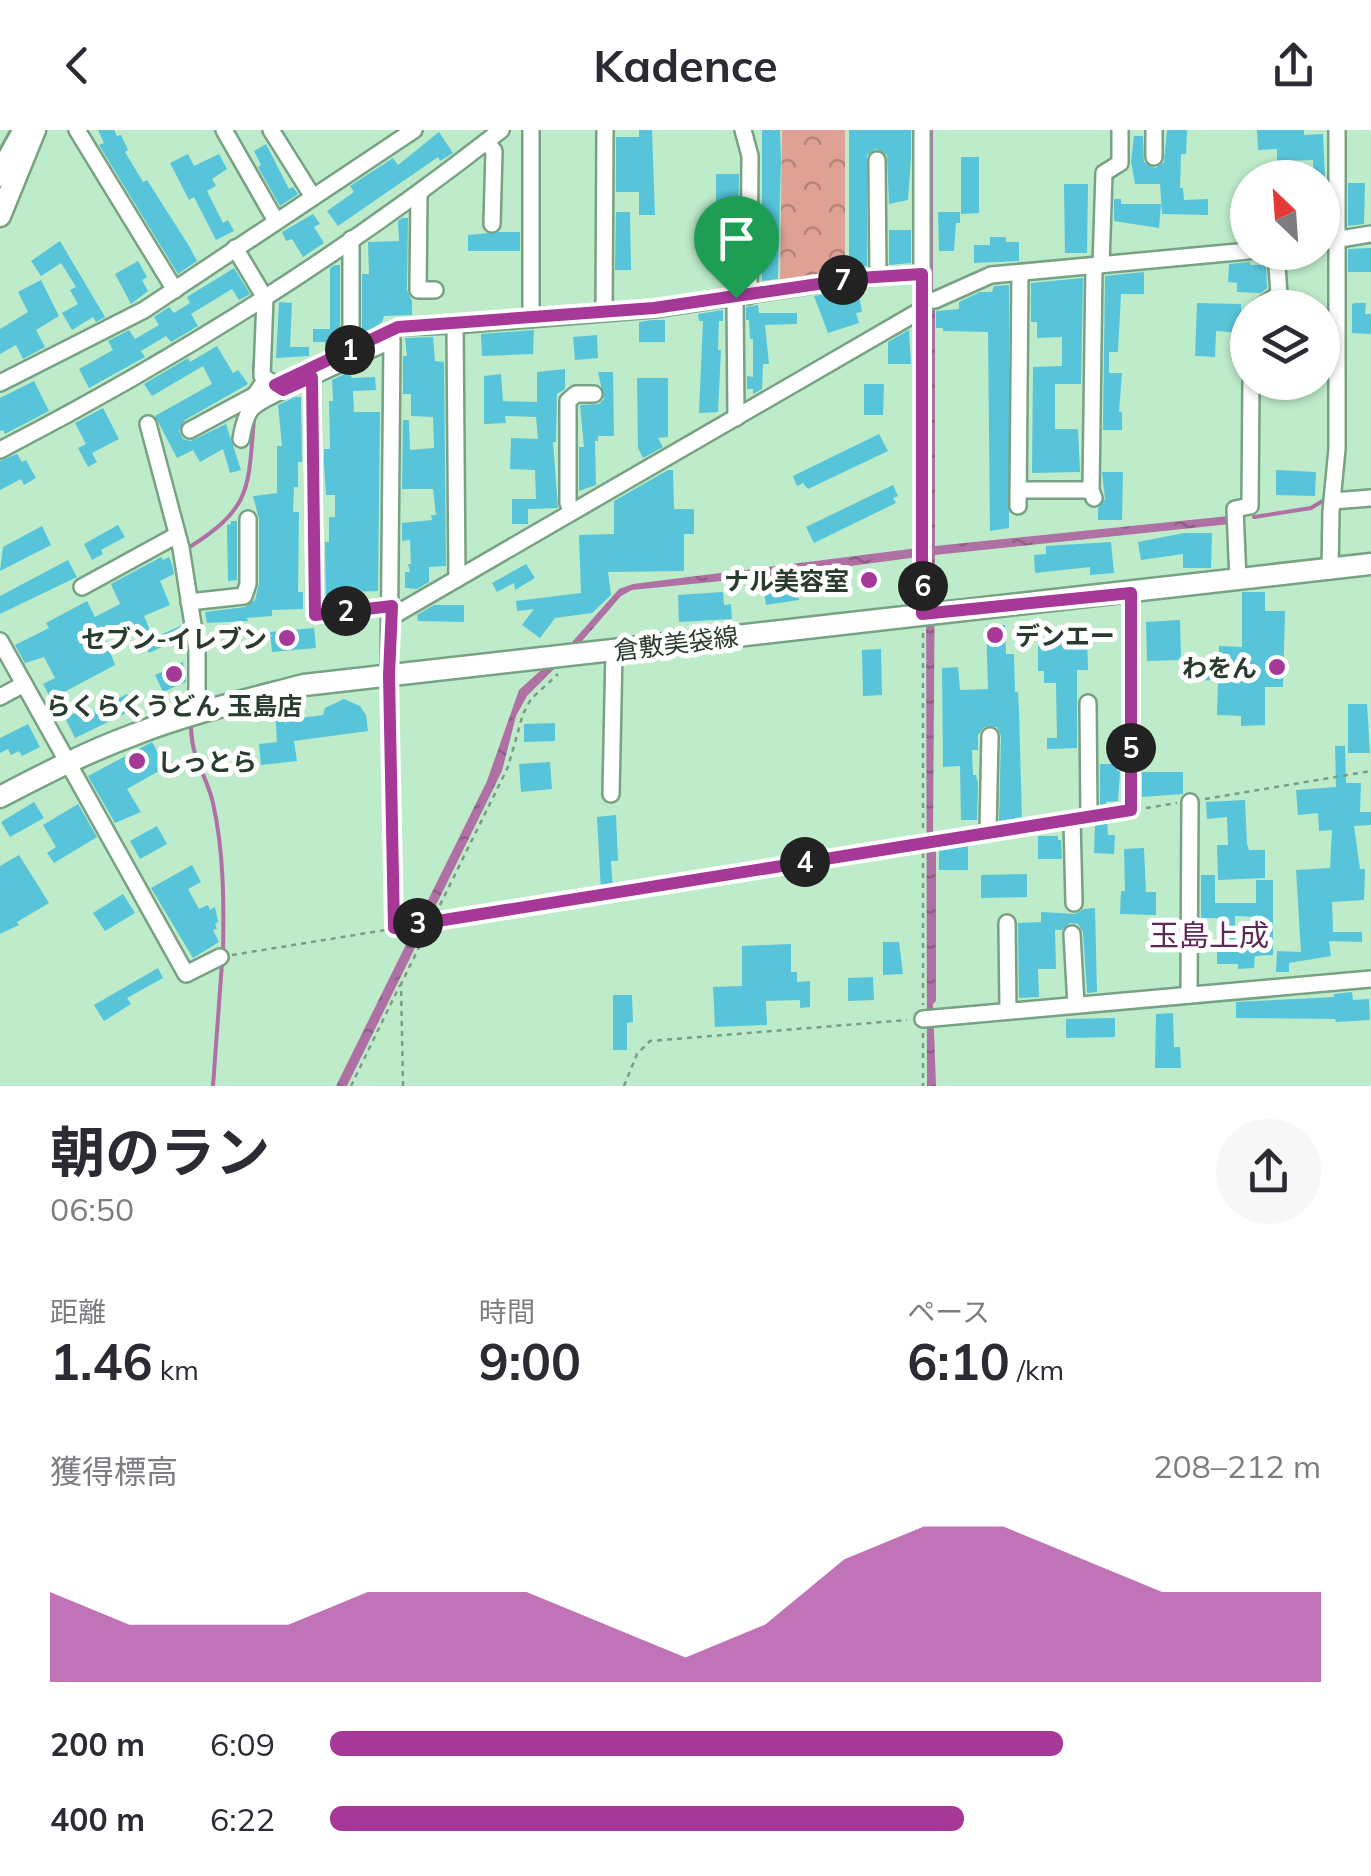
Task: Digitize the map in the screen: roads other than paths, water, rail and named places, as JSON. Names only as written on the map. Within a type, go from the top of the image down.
[{"type":"highway","points":[[0,175],[25,130]]},
{"type":"main road","points":[[0,216],[35,130]]},
{"type":"main road","name":"倉敷美袋線","points":[[0,797],[67,762],[197,713],[304,685],[1371,564]]},
{"type":"street","points":[[77,130],[174,290]]},
{"type":"street","points":[[224,130],[276,221]]},
{"type":"street","points":[[272,130],[313,197]]},
{"type":"street","points":[[0,383],[144,310],[313,197],[394,136],[414,130]]},
{"type":"street","points":[[0,450],[110,393],[351,239],[501,130]]},
{"type":"street","points":[[530,130],[531,318]]},
{"type":"street","points":[[604,312],[605,130]]},
{"type":"street","points":[[736,418],[750,156],[743,130]]},
{"type":"street","points":[[922,130],[922,274],[927,302],[922,614]]},
{"type":"street","points":[[1020,272],[1018,498],[1093,494],[1097,266],[1104,173],[1120,163],[1120,130]]},
{"type":"street","points":[[1154,130],[1154,156]]},
{"type":"street","points":[[1335,160],[1336,130]]},
{"type":"street","points":[[486,142],[494,151],[492,224]]},
{"type":"street","points":[[877,160],[878,277]]},
{"type":"street","points":[[419,193],[418,290],[435,290]]},
{"type":"street","points":[[1340,238],[1371,234]]},
{"type":"street","points":[[351,239],[351,330]]},
{"type":"street","points":[[235,248],[263,295],[262,376],[275,385],[312,377],[392,340],[389,675]]},
{"type":"street","points":[[312,377],[315,615],[392,612],[457,579],[736,418],[927,302],[976,279],[1230,252]]},
{"type":"street","points":[[1330,571],[1338,350],[1334,270]]},
{"type":"street","points":[[190,430],[398,327],[604,312],[922,274]]},
{"type":"street","points":[[454,324],[457,579]]},
{"type":"street","points":[[572,512],[568,502],[568,401],[576,394],[594,394]]},
{"type":"street","points":[[241,438],[247,411],[256,399]]},
{"type":"street","points":[[1238,581],[1235,508],[1250,506],[1251,400]]},
{"type":"street","points":[[148,424],[193,601],[197,713]]},
{"type":"street","points":[[1333,501],[1371,498]]},
{"type":"street","points":[[193,601],[244,596],[248,584],[248,519]]},
{"type":"street","points":[[82,588],[177,535]]},
{"type":"street","points":[[1131,593],[1131,810]]},
{"type":"street","points":[[0,641],[186,974],[222,957]]},
{"type":"street","points":[[611,794],[614,651]]},
{"type":"street","points":[[0,698],[24,684]]},
{"type":"street","points":[[1088,703],[1089,816]]},
{"type":"street","points":[[988,832],[990,736]]},
{"type":"street","points":[[1189,995],[1190,802]]},
{"type":"street","points":[[1072,820],[1074,902]]},
{"type":"street","points":[[1007,923],[1008,1012]]},
{"type":"street","points":[[1072,934],[1076,1005]]},
{"type":"street","points":[[923,1019],[1371,979]]},
{"type":"water","points":[[935,305],[935,546],[1229,516],[1230,524],[935,555],[936,1086],[927,1086],[926,556],[632,590],[621,596],[527,696],[516,716],[502,771],[347,1086],[336,1086],[487,781],[519,690],[573,641],[619,589],[633,584],[926,547],[927,308]]},
{"type":"waterway","points":[[931,130],[931,295]]},
{"type":"waterway","points":[[357,227],[402,195]]},
{"type":"waterway","points":[[254,369],[256,347]]},
{"type":"waterway","points":[[188,548],[224,521],[243,495],[254,419]]},
{"type":"waterway","points":[[1254,517],[1311,508],[1326,499]]},
{"type":"waterway","points":[[191,728],[194,749],[213,803],[219,840],[223,954]]},
{"type":"waterway","points":[[213,1086],[222,963]]},
{"type":"place","name":"ナル美容室","points":[[869,580]]},
{"type":"place","name":"デンエー","points":[[995,635]]},
{"type":"place","name":"セブン-イレブン","points":[[287,638]]},
{"type":"place","name":"わをん","points":[[1277,667]]},
{"type":"place","name":"らくらくうどん 玉島店","points":[[174,674]]},
{"type":"place","name":"しっとら","points":[[137,761]]},
{"type":"district","name":"玉島上成","points":[[1209,935]]}]
